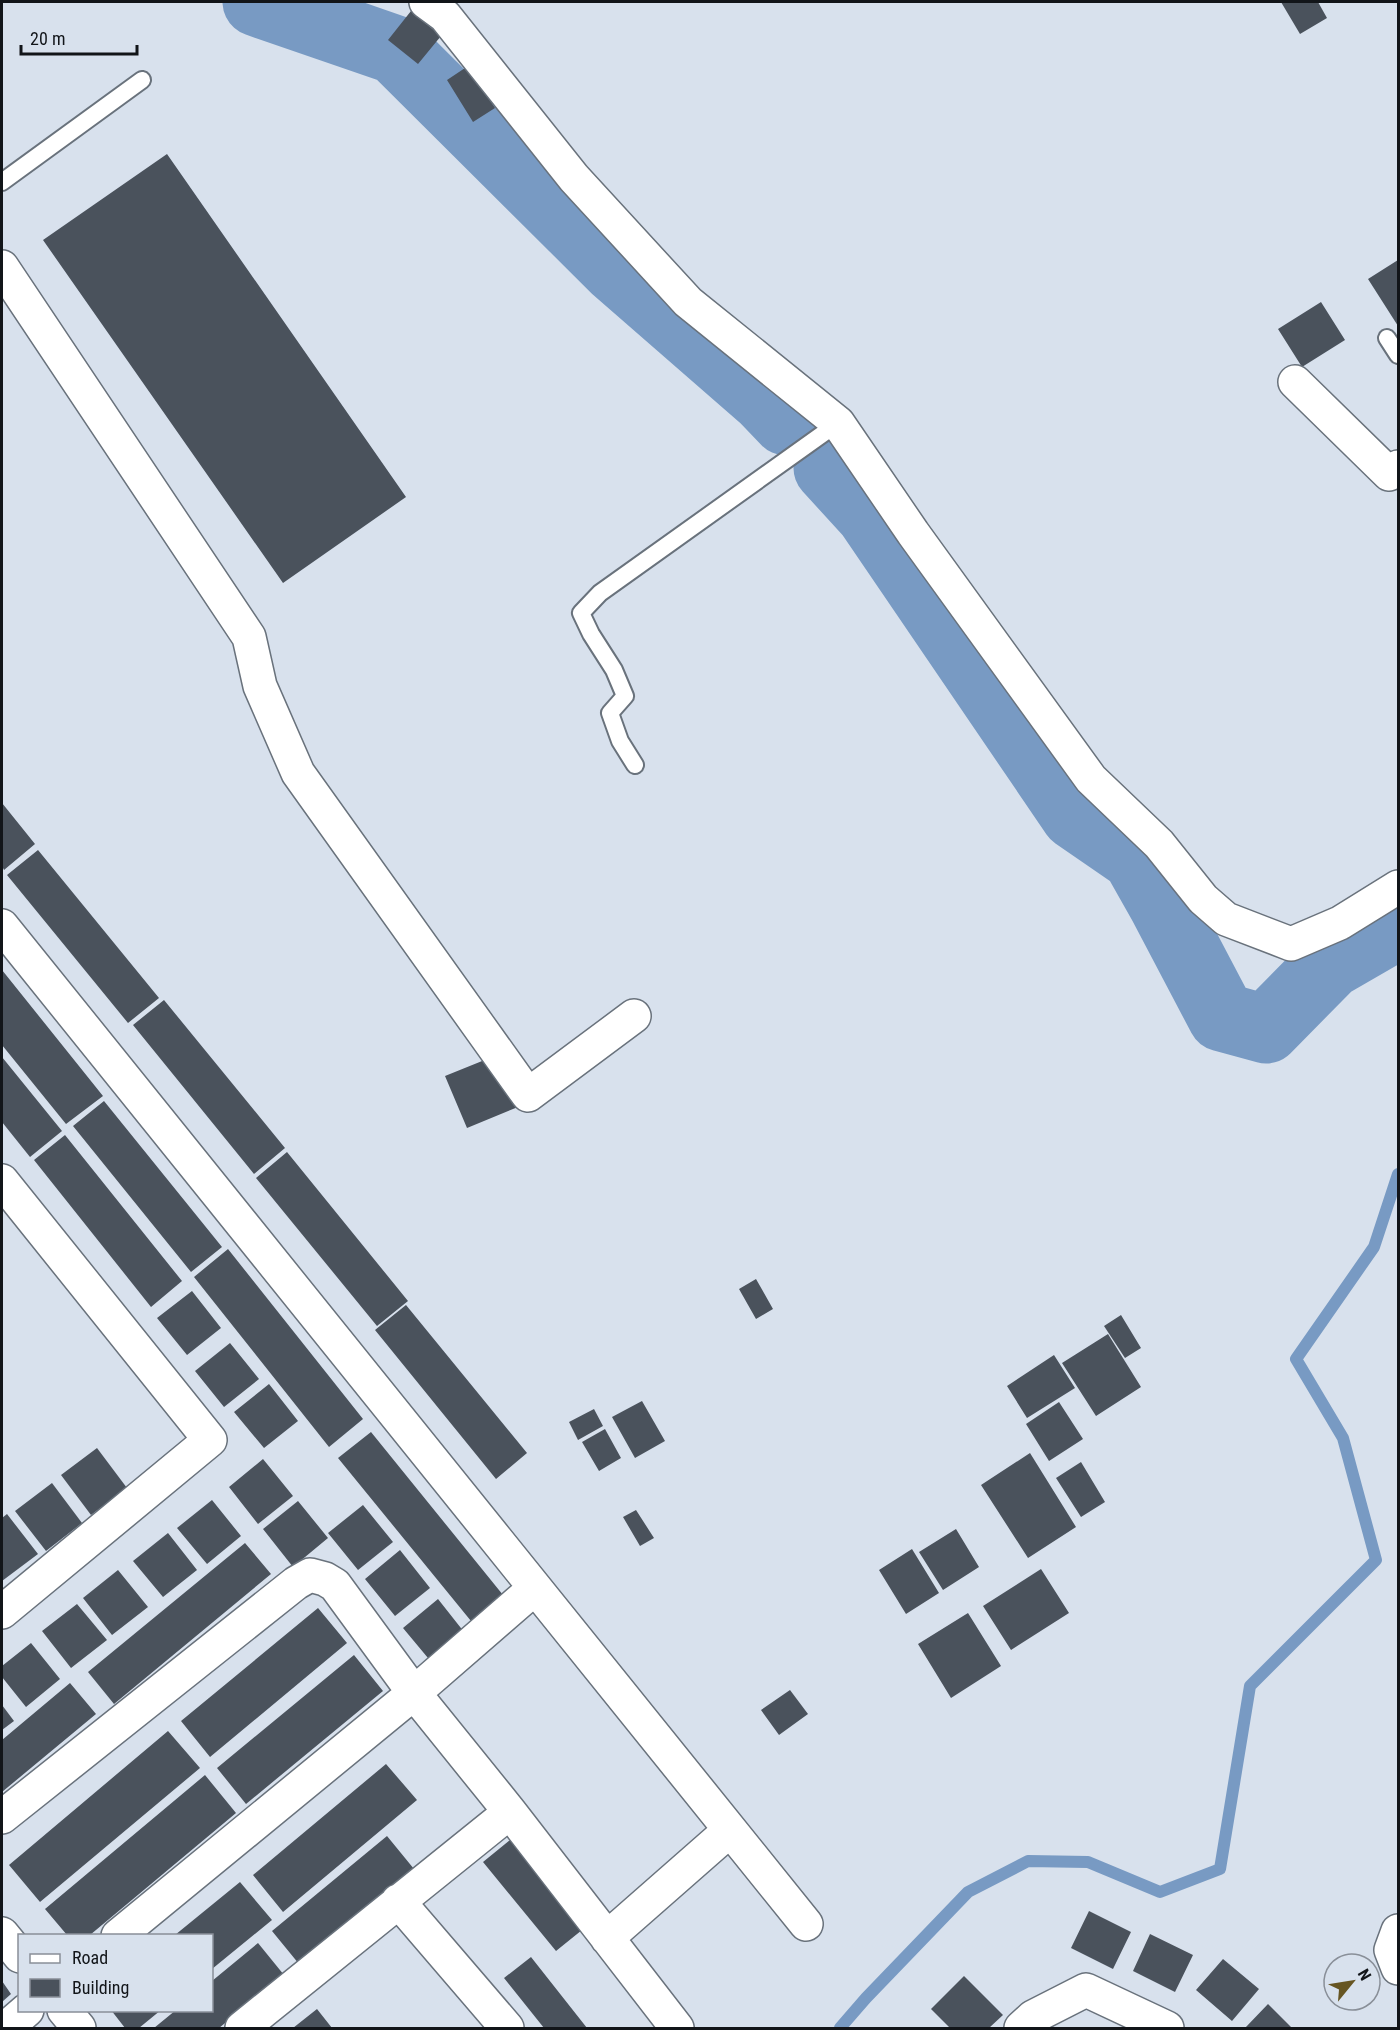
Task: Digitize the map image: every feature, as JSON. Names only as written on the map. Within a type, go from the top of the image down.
[{"type":"street","points":[[426,2],[445,16],[574,178],[688,302],[838,423],[913,533],[1091,779],[1159,844],[1203,899],[1226,919],[1291,945],[1340,923],[1398,887]]},
{"type":"street","points":[[2,267],[249,637],[260,686],[298,773],[528,1095],[634,1016]]},
{"type":"street","points":[[1295,381],[1389,474],[1398,467]]},
{"type":"street","points":[[2,926],[806,1924]]},
{"type":"street","points":[[2,1181],[210,1440],[2,1612]]},
{"type":"street","points":[[2,1817],[296,1582],[310,1575],[325,1579],[335,1585],[414,1693],[510,1812],[677,2028]]},
{"type":"street","points":[[119,1934],[414,1693],[535,1588]]},
{"type":"street","points":[[242,2028],[510,1812]]},
{"type":"street","points":[[607,1938],[730,1830]]},
{"type":"street","points":[[399,1900],[495,2024]]},
{"type":"street","points":[[1398,1931],[1391,1950],[1398,1968]]},
{"type":"street","points":[[2,1934],[18,1954]]},
{"type":"street","points":[[1021,2028],[1033,2017],[1086,1990],[1167,2028]]},
{"type":"street","points":[[6,2028],[25,2012]]},
{"type":"street","points":[[66,2012],[79,2028]]},
{"type":"lane","points":[[2,182],[142,80]]},
{"type":"lane","points":[[1387,338],[1398,355]]},
{"type":"lane","points":[[635,765],[620,741],[610,713],[625,696],[614,670],[591,634],[581,613],[600,593],[838,423]]},
{"type":"building","points":[[1281,2],[1318,2],[1327,18],[1300,34]]},
{"type":"building","points":[[411,11],[441,36],[418,64],[388,40]]},
{"type":"building","points":[[468,66],[495,108],[473,122],[447,80]]},
{"type":"building","points":[[167,154],[406,497],[283,583],[43,240]]},
{"type":"building","points":[[1398,260],[1398,326],[1368,279]]},
{"type":"building","points":[[1321,302],[1345,340],[1302,367],[1278,329]]},
{"type":"building","points":[[2,803],[35,844],[4,870],[2,866]]},
{"type":"building","points":[[38,850],[159,998],[128,1023],[7,875]]},
{"type":"building","points":[[2,970],[103,1096],[66,1124],[2,1045]]},
{"type":"building","points":[[164,1000],[285,1148],[254,1174],[133,1025]]},
{"type":"building","points":[[497,1055],[518,1107],[467,1128],[445,1076]]},
{"type":"building","points":[[2,1057],[62,1131],[30,1157],[2,1122]]},
{"type":"building","points":[[104,1101],[222,1247],[191,1272],[73,1126]]},
{"type":"building","points":[[65,1135],[182,1281],[151,1307],[34,1160]]},
{"type":"building","points":[[287,1152],[408,1301],[377,1326],[256,1178]]},
{"type":"building","points":[[228,1249],[363,1419],[329,1447],[194,1277]]},
{"type":"building","points":[[756,1279],[773,1309],[756,1319],[739,1289]]},
{"type":"building","points":[[192,1291],[221,1328],[187,1355],[157,1318]]},
{"type":"building","points":[[406,1305],[527,1453],[496,1479],[375,1330]]},
{"type":"building","points":[[1121,1315],[1141,1348],[1125,1358],[1104,1326]]},
{"type":"building","points":[[1108,1334],[1141,1387],[1096,1416],[1062,1363]]},
{"type":"building","points":[[230,1343],[259,1379],[224,1407],[195,1371]]},
{"type":"building","points":[[1054,1355],[1075,1388],[1027,1418],[1007,1386]]},
{"type":"building","points":[[269,1384],[298,1421],[264,1448],[234,1412]]},
{"type":"building","points":[[642,1401],[665,1441],[635,1458],[612,1417]]},
{"type":"building","points":[[1059,1402],[1083,1439],[1049,1461],[1026,1424]]},
{"type":"building","points":[[594,1409],[603,1426],[578,1440],[569,1422]]},
{"type":"building","points":[[605,1429],[621,1458],[599,1471],[582,1442]]},
{"type":"building","points":[[371,1432],[503,1595],[471,1621],[338,1458]]},
{"type":"building","points":[[97,1448],[127,1488],[91,1515],[61,1475]]},
{"type":"building","points":[[1030,1453],[1076,1527],[1028,1558],[981,1485]]},
{"type":"building","points":[[263,1459],[293,1496],[258,1524],[229,1487]]},
{"type":"building","points":[[1081,1462],[1105,1502],[1081,1517],[1056,1478]]},
{"type":"building","points":[[52,1483],[82,1523],[46,1551],[15,1511]]},
{"type":"building","points":[[212,1500],[241,1536],[207,1564],[177,1528]]},
{"type":"building","points":[[298,1501],[328,1538],[293,1567],[263,1529]]},
{"type":"building","points":[[363,1505],[393,1542],[358,1570],[328,1533]]},
{"type":"building","points":[[636,1510],[654,1538],[640,1546],[623,1517]]},
{"type":"building","points":[[7,1514],[38,1554],[2,1581],[2,1518]]},
{"type":"building","points":[[956,1529],[979,1567],[943,1590],[919,1552]]},
{"type":"building","points":[[168,1533],[197,1570],[163,1597],[133,1561]]},
{"type":"building","points":[[245,1543],[271,1574],[114,1704],[88,1672]]},
{"type":"building","points":[[912,1549],[939,1593],[906,1614],[879,1570]]},
{"type":"building","points":[[400,1550],[430,1588],[395,1616],[365,1579]]},
{"type":"building","points":[[1041,1569],[1069,1613],[1011,1650],[983,1606]]},
{"type":"building","points":[[118,1570],[148,1607],[112,1635],[83,1598]]},
{"type":"building","points":[[438,1599],[468,1637],[433,1664],[403,1628]]},
{"type":"building","points":[[77,1604],[107,1640],[71,1668],[42,1631]]},
{"type":"building","points":[[318,1608],[347,1643],[210,1757],[181,1721]]},
{"type":"building","points":[[968,1613],[1001,1666],[951,1698],[918,1644]]},
{"type":"building","points":[[31,1643],[60,1679],[26,1707],[2,1677],[2,1666]]},
{"type":"building","points":[[354,1655],[383,1691],[246,1804],[217,1768]]},
{"type":"building","points":[[70,1683],[96,1714],[2,1792],[2,1740]]},
{"type":"building","points":[[790,1690],[808,1714],[779,1735],[761,1710]]},
{"type":"building","points":[[2,1705],[14,1721],[2,1730]]},
{"type":"building","points":[[168,1731],[200,1768],[40,1902],[9,1865]]},
{"type":"building","points":[[386,1764],[417,1800],[283,1912],[253,1875]]},
{"type":"building","points":[[205,1775],[236,1813],[91,1934],[66,1934],[45,1909]]},
{"type":"building","points":[[387,1836],[414,1869],[299,1964],[272,1931]]},
{"type":"building","points":[[510,1840],[582,1930],[556,1951],[483,1862]]},
{"type":"building","points":[[240,1882],[272,1920],[213,1968],[213,1934],[176,1934]]},
{"type":"building","points":[[1089,1911],[1131,1932],[1113,1969],[1071,1948]]},
{"type":"building","points":[[1150,1934],[1193,1955],[1175,1992],[1133,1971]]},
{"type":"building","points":[[258,1943],[284,1975],[219,2028],[154,2028],[174,2012],[213,2012],[213,1980]]},
{"type":"building","points":[[531,1957],[587,2028],[544,2028],[504,1978]]},
{"type":"building","points":[[1223,1959],[1259,1989],[1232,2021],[1196,1990]]},
{"type":"building","points":[[964,1976],[1003,2015],[989,2028],[950,2028],[931,2009]]},
{"type":"building","points":[[2,1981],[11,1994],[2,2002]]},
{"type":"building","points":[[1268,2004],[1292,2028],[1245,2028]]},
{"type":"building","points":[[317,2009],[332,2028],[293,2028]]},
{"type":"building","points":[[113,2012],[159,2012],[139,2028],[125,2028]]},
{"type":"waterway","points":[[257,2],[396,50],[616,269],[764,398],[786,421]]},
{"type":"waterway","points":[[828,468],[870,514],[1075,815],[1136,857],[1222,1017],[1266,1029],[1330,964],[1398,925]]},
{"type":"waterway","points":[[840,2028],[968,1892],[1028,1861],[1088,1862],[1160,1892],[1220,1869],[1250,1686],[1376,1560],[1343,1438],[1296,1359],[1374,1247],[1398,1174]]}]
